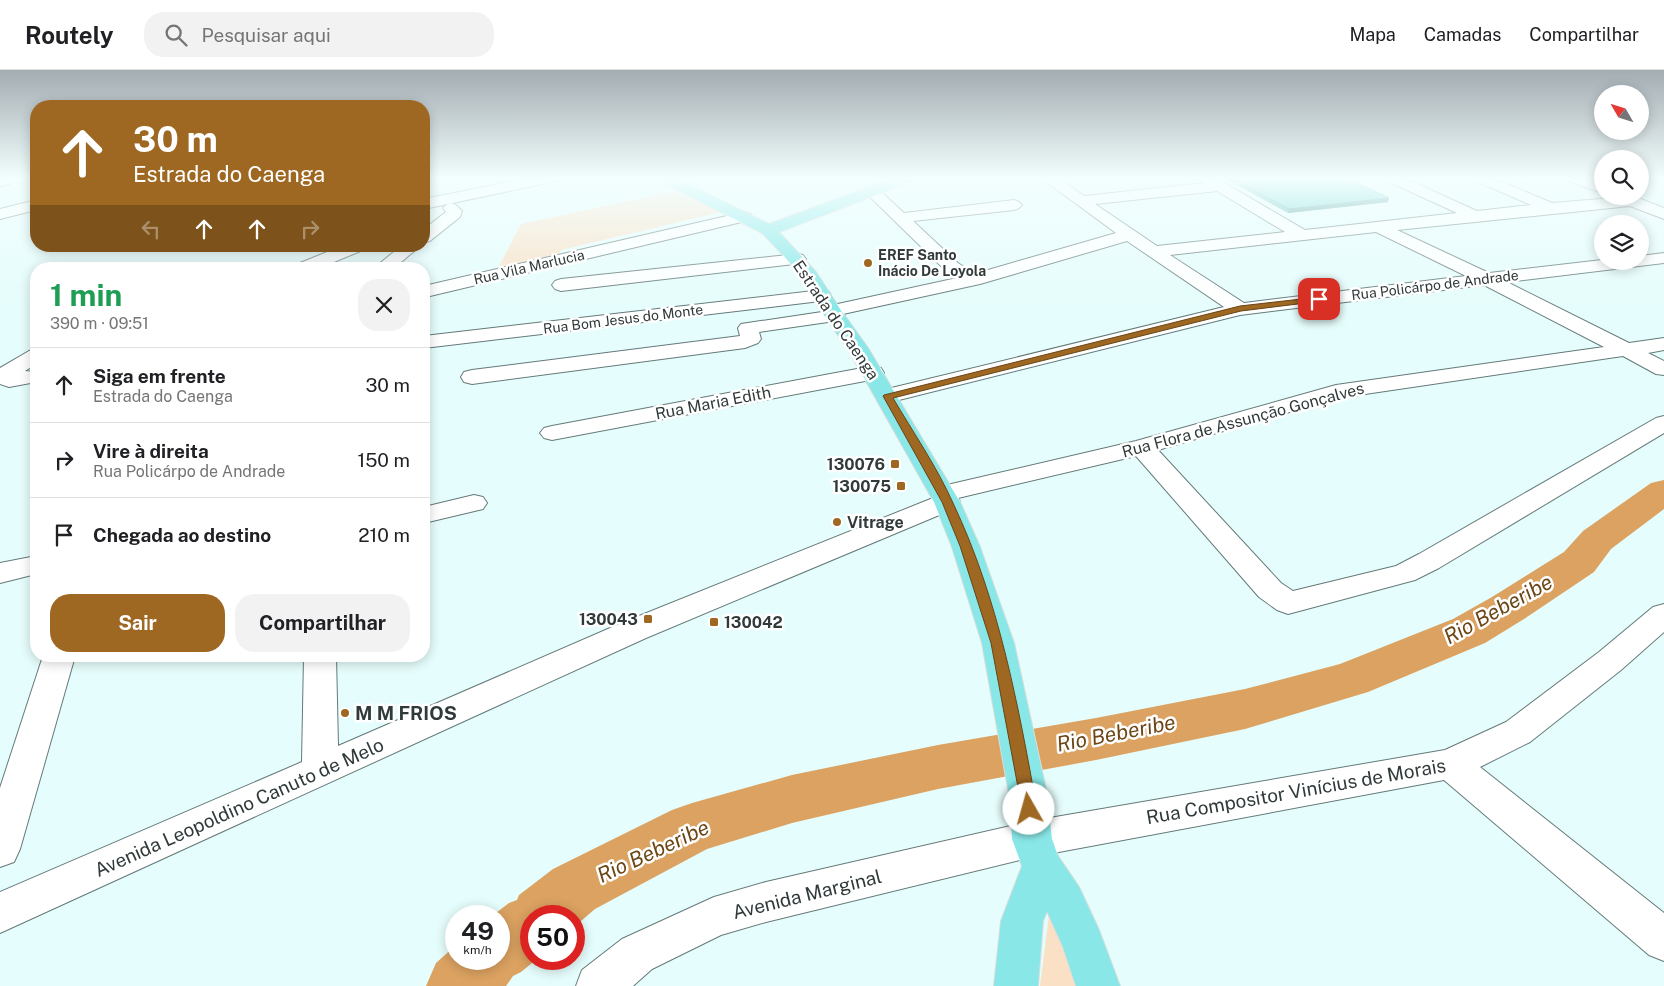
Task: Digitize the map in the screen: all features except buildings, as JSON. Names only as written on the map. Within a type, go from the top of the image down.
[{"type":"main road","name":"Estrada do Caenga","points":[[751,221],[758,224],[797,260],[858,348],[945,498],[966,546],[998,643],[1014,717],[1037,853]]},
{"type":"main road","points":[[758,224],[767,221]]},
{"type":"main road","points":[[758,224],[769,221]]},
{"type":"main road","points":[[1016,986],[1022,921],[1037,853]]},
{"type":"main road","points":[[1037,853],[1064,901],[1084,945],[1098,986]]},
{"type":"street","points":[[430,233],[446,221]]},
{"type":"street","points":[[904,221],[952,267],[963,276],[974,280]]},
{"type":"street","points":[[1110,221],[1240,309]]},
{"type":"street","points":[[1284,221],[1302,234]]},
{"type":"street","points":[[1156,251],[1434,221]]},
{"type":"street","name":"Rua Vila Marlucia","points":[[430,290],[758,224]]},
{"type":"street","points":[[1379,227],[1489,280],[1664,369]]},
{"type":"street","points":[[748,328],[829,308],[974,280],[1129,235]]},
{"type":"street","points":[[318,262],[342,252]]},
{"type":"street","points":[[391,262],[404,252]]},
{"type":"street","points":[[1649,259],[1664,258]]},
{"type":"street","points":[[561,285],[797,260]]},
{"type":"street","name":"Rua Policárpo de Andrade","points":[[887,396],[1240,309],[1594,266]]},
{"type":"street","name":"Rua Bom Jesus do Monte","points":[[430,341],[829,308]]},
{"type":"street","points":[[472,353],[739,322],[746,324],[751,339],[745,342],[472,377]]},
{"type":"street","points":[[568,342],[570,364]]},
{"type":"street","name":"Rua Flora de Assunção Gonçalves","points":[[945,498],[1142,447],[1336,392],[1664,344]]},
{"type":"street","points":[[30,359],[0,377],[10,380],[30,377]]},
{"type":"street","name":"Rua Maria Edith","points":[[552,433],[873,373]]},
{"type":"street","points":[[0,387],[30,377]]},
{"type":"street","points":[[1142,447],[1270,590],[1288,603],[1405,573],[1446,552],[1664,423]]},
{"type":"street","name":"Avenida Leopoldino Canuto de Melo","points":[[0,913],[635,630],[945,498]]},
{"type":"street","points":[[430,514],[474,503]]},
{"type":"street","points":[[0,573],[30,566]]},
{"type":"street","name":"Rua Compositor Vinícius de Morais","points":[[1037,853],[1450,764],[1518,732],[1610,661],[1664,616]]},
{"type":"street","points":[[0,849],[58,662]]},
{"type":"street","points":[[320,662],[320,771]]},
{"type":"street","points":[[1450,764],[1664,940]]},
{"type":"street","name":"Avenida Marginal","points":[[598,986],[637,954],[714,917],[766,902],[1037,853]]},
{"type":"shaded area","points":[[536,221],[684,221],[561,250],[558,258],[496,272],[521,224]]},
{"type":"shaded area","points":[[1050,907],[1085,986],[1040,986]]},
{"type":"waterway","name":"Rio Beberibe","points":[[554,905],[574,889],[692,828],[792,799],[938,767],[1096,739],[1245,709],[1351,679],[1469,631],[1508,608],[1579,562],[1597,540],[1664,491]]},
{"type":"waterway","name":"Rio Beberibe","points":[[510,941],[520,933]]},
{"type":"waterway","name":"Rio Beberibe","points":[[459,986],[476,970]]},
{"type":"place","name":"EREF Santo Inácio De Loyola","points":[[868,263]]},
{"type":"place","name":"130076","points":[[895,464]]},
{"type":"place","name":"130075","points":[[901,486]]},
{"type":"place","name":"Vitrage","points":[[837,522]]},
{"type":"place","name":"130043","points":[[648,619]]},
{"type":"place","name":"130042","points":[[714,622]]},
{"type":"place","name":"M M FRIOS","points":[[345,713]]},
{"type":"route","points":[[1029,809],[1014,717],[998,643],[966,546],[947,502],[887,396],[1240,309],[1319,299]]}]
